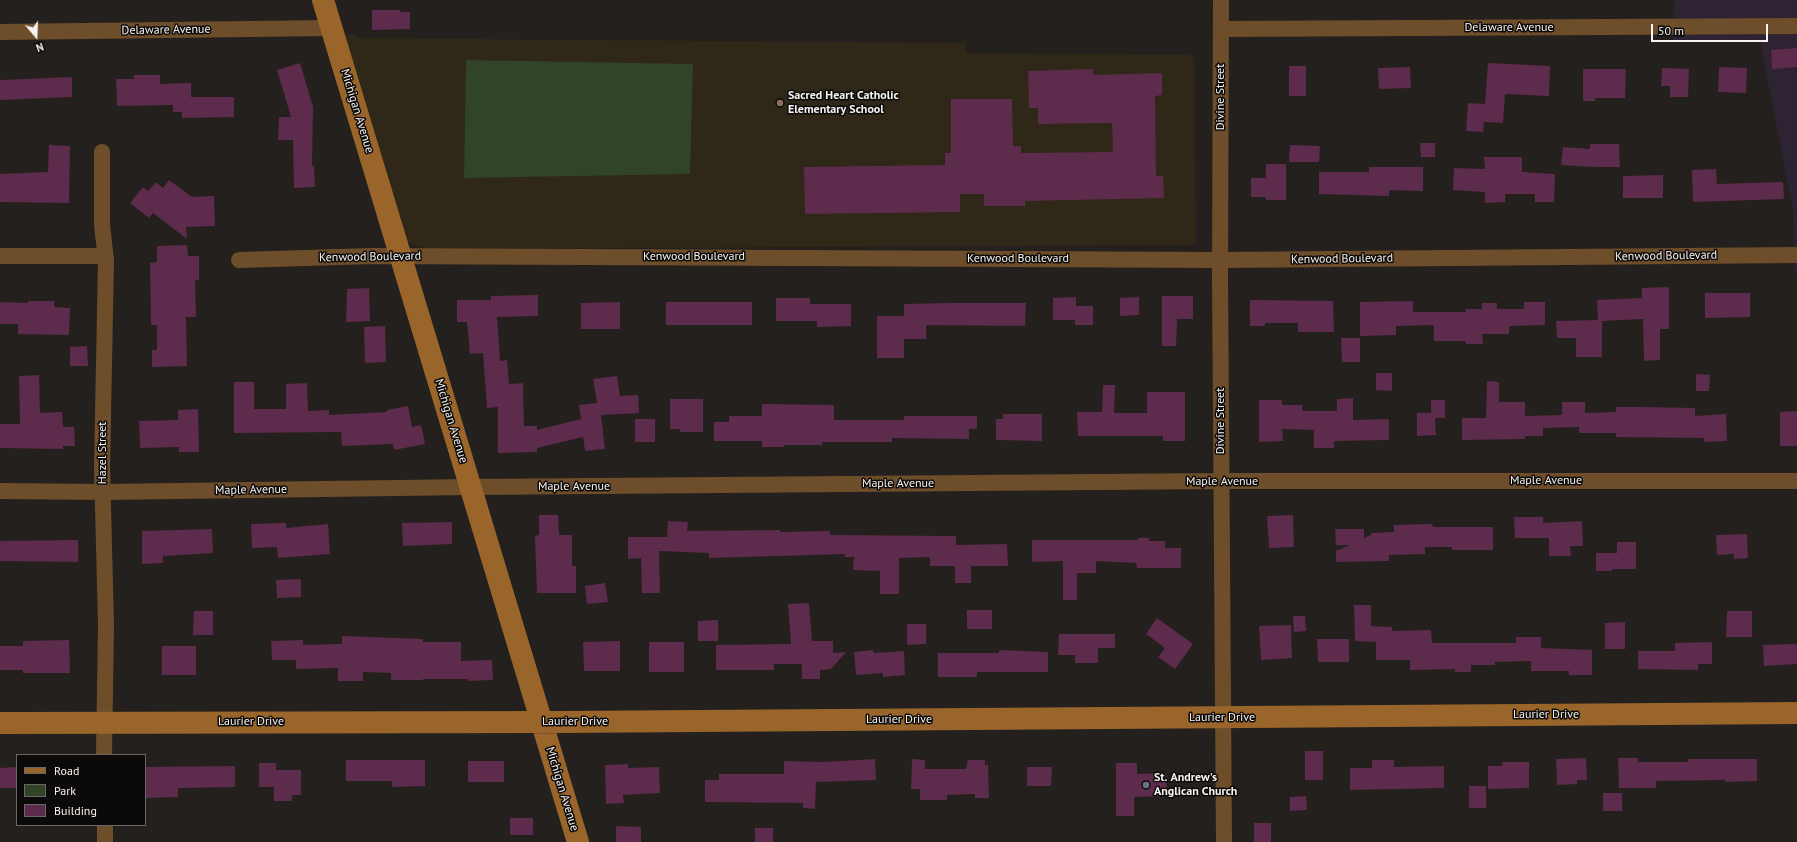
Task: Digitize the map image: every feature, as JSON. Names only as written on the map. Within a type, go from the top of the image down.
[{"type":"street","name":"Michigan Avenue","points":[[323,0],[402,256],[470,487],[578,842]]},
{"type":"street","name":"Divine Street","points":[[1221,0],[1224,842]]},
{"type":"street","name":"Delaware Avenue","points":[[1221,29],[1797,26]]},
{"type":"street","name":"Delaware Avenue","points":[[0,32],[332,28]]},
{"type":"street","name":"Hazel Street","points":[[102,152],[102,225],[105,256],[102,463],[104,492],[106,625],[104,754]]},
{"type":"street","name":"Kenwood Boulevard","points":[[239,260],[402,256],[1221,260],[1797,255]]},
{"type":"street","points":[[0,256],[105,256]]},
{"type":"street","name":"Maple Avenue","points":[[0,491],[104,492],[470,487],[1222,481],[1797,481]]},
{"type":"street","name":"Laurier Drive","points":[[0,723],[542,722],[1797,713]]},
{"type":"street","points":[[105,826],[105,842]]},
{"type":"shaded area","points":[[1674,0],[1797,0],[1797,273],[1795,273],[1793,210],[1760,41],[1673,41]]},
{"type":"shaded area","name":"Sacred Heart Catholic Elementary School","points":[[351,34],[361,38],[965,43],[966,53],[1194,56],[1196,245],[429,249],[414,246],[406,240],[344,35]]},
{"type":"green space","points":[[466,60],[693,64],[690,174],[464,178]]},
{"type":"building","points":[[372,10],[400,10],[400,12],[410,12],[410,29],[372,30]]},
{"type":"building","points":[[1797,48],[1797,67],[1772,69],[1771,50]]},
{"type":"building","points":[[300,63],[313,107],[312,166],[314,166],[315,187],[294,188],[293,140],[278,140],[279,117],[291,117],[277,70]]},
{"type":"building","points":[[1488,63],[1550,66],[1549,96],[1505,94],[1503,123],[1484,122],[1483,132],[1466,131],[1468,103],[1485,104]]},
{"type":"building","points":[[1289,66],[1306,66],[1306,96],[1289,96]]},
{"type":"building","points":[[1410,67],[1411,88],[1379,89],[1378,68]]},
{"type":"building","points":[[1719,67],[1747,68],[1746,93],[1718,92]]},
{"type":"building","points":[[1662,68],[1689,69],[1688,97],[1670,97],[1670,86],[1661,86]]},
{"type":"building","points":[[1093,69],[1093,75],[1162,73],[1162,95],[1155,96],[1156,176],[1163,176],[1164,198],[1025,201],[1025,206],[984,206],[984,194],[960,194],[960,212],[805,214],[804,167],[945,165],[945,153],[951,153],[951,99],[1012,99],[1013,146],[1021,146],[1021,153],[1113,152],[1112,123],[1038,124],[1038,108],[1029,108],[1028,71]]},
{"type":"building","points":[[1583,69],[1626,69],[1625,98],[1595,98],[1595,101],[1583,101]]},
{"type":"building","points":[[134,75],[160,75],[160,84],[191,83],[191,97],[234,97],[234,117],[182,118],[182,112],[173,112],[173,105],[117,106],[116,79],[134,79]]},
{"type":"building","points":[[72,77],[72,97],[0,100],[0,80]]},
{"type":"building","points":[[1420,143],[1435,143],[1435,157],[1421,157]]},
{"type":"building","points":[[1590,144],[1619,144],[1620,167],[1561,165],[1563,147],[1590,149]]},
{"type":"building","points":[[49,145],[70,146],[69,203],[0,202],[0,174],[48,172]]},
{"type":"building","points":[[1290,145],[1320,146],[1319,162],[1289,162]]},
{"type":"building","points":[[1484,157],[1522,157],[1522,172],[1555,174],[1554,202],[1535,202],[1535,194],[1505,194],[1505,202],[1485,203],[1485,192],[1453,190],[1454,168],[1485,169]]},
{"type":"building","points":[[1266,164],[1286,164],[1286,200],[1266,200],[1266,197],[1251,197],[1251,178],[1266,178]]},
{"type":"building","points":[[1369,167],[1423,167],[1423,191],[1389,190],[1389,196],[1319,194],[1319,172],[1369,172]]},
{"type":"building","points":[[1716,169],[1717,184],[1783,182],[1784,199],[1693,202],[1692,170]]},
{"type":"building","points":[[1663,175],[1663,198],[1623,198],[1623,176]]},
{"type":"building","points":[[169,180],[192,197],[214,196],[215,226],[186,227],[187,239],[153,213],[149,218],[130,203],[143,187],[148,191],[156,182],[163,188]]},
{"type":"building","points":[[187,245],[188,256],[199,256],[199,280],[195,280],[196,317],[186,317],[187,366],[152,367],[152,350],[157,350],[157,325],[151,325],[150,263],[157,262],[157,246]]},
{"type":"building","points":[[1669,287],[1669,329],[1660,329],[1660,360],[1644,361],[1643,319],[1602,321],[1602,357],[1576,357],[1576,338],[1557,338],[1556,321],[1598,320],[1597,300],[1642,298],[1642,288]]},
{"type":"building","points":[[369,288],[370,321],[346,322],[347,289]]},
{"type":"building","points":[[1705,293],[1750,293],[1750,317],[1705,318]]},
{"type":"building","points":[[538,295],[538,316],[497,317],[500,361],[507,360],[509,384],[523,383],[524,426],[537,426],[537,430],[581,419],[579,405],[597,403],[593,379],[617,376],[620,396],[638,395],[639,413],[601,415],[605,449],[585,451],[583,437],[537,448],[537,452],[498,453],[498,407],[487,408],[483,353],[470,354],[467,322],[457,322],[457,300],[491,300],[491,296]]},
{"type":"building","points":[[1162,296],[1193,296],[1193,319],[1177,319],[1176,346],[1162,346]]},
{"type":"building","points":[[1076,297],[1076,306],[1093,306],[1093,325],[1075,325],[1075,320],[1053,320],[1053,298]]},
{"type":"building","points":[[1139,297],[1139,315],[1120,316],[1120,298]]},
{"type":"building","points":[[776,298],[810,298],[810,304],[851,304],[851,326],[817,327],[817,321],[776,321]]},
{"type":"building","points":[[1250,300],[1333,301],[1334,332],[1298,332],[1298,323],[1265,323],[1265,326],[1250,326]]},
{"type":"building","points":[[28,301],[54,301],[54,307],[70,308],[69,335],[18,334],[18,324],[0,324],[0,302],[28,303]]},
{"type":"building","points":[[1413,301],[1413,312],[1466,312],[1466,309],[1482,309],[1482,303],[1497,303],[1497,309],[1524,309],[1524,302],[1545,302],[1545,325],[1509,326],[1509,334],[1482,334],[1483,344],[1466,344],[1466,341],[1434,341],[1434,325],[1396,326],[1396,335],[1360,336],[1360,302]]},
{"type":"building","points":[[620,302],[620,329],[581,329],[581,303]]},
{"type":"building","points":[[666,302],[752,302],[752,325],[666,325]]},
{"type":"building","points":[[1026,303],[1025,326],[926,325],[926,339],[904,339],[904,358],[877,358],[877,316],[904,316],[904,304]]},
{"type":"building","points":[[385,326],[386,362],[365,363],[364,327]]},
{"type":"building","points":[[1341,338],[1360,338],[1360,362],[1342,362]]},
{"type":"building","points":[[87,346],[88,366],[70,366],[70,347]]},
{"type":"building","points":[[1376,373],[1392,373],[1392,391],[1376,390]]},
{"type":"building","points":[[1696,374],[1710,375],[1709,391],[1696,391]]},
{"type":"building","points":[[39,375],[40,413],[62,412],[63,427],[74,427],[75,446],[63,446],[63,449],[0,448],[0,424],[20,424],[19,376]]},
{"type":"building","points":[[1487,381],[1499,382],[1499,402],[1525,402],[1525,416],[1562,415],[1562,402],[1585,402],[1585,413],[1616,412],[1616,407],[1643,407],[1695,408],[1695,416],[1726,414],[1727,441],[1704,442],[1704,438],[1616,437],[1616,433],[1579,433],[1579,427],[1543,428],[1543,436],[1525,436],[1525,439],[1462,440],[1462,418],[1486,418]]},
{"type":"building","points":[[234,382],[254,382],[254,409],[286,409],[286,384],[307,383],[308,411],[329,410],[329,415],[387,412],[387,410],[408,406],[412,427],[421,425],[425,444],[394,450],[393,444],[342,446],[341,432],[234,433]]},
{"type":"building","points":[[1103,385],[1115,385],[1114,413],[1147,413],[1147,392],[1185,392],[1185,441],[1163,441],[1163,436],[1078,436],[1077,412],[1102,412]]},
{"type":"building","points":[[1353,398],[1353,420],[1389,419],[1389,440],[1334,441],[1334,448],[1314,448],[1314,430],[1282,429],[1283,441],[1259,442],[1259,400],[1282,400],[1282,405],[1302,405],[1302,411],[1337,411],[1337,399]]},
{"type":"building","points":[[670,399],[703,399],[703,432],[680,432],[680,429],[670,429]]},
{"type":"building","points":[[1431,400],[1445,400],[1445,418],[1435,418],[1436,435],[1417,436],[1417,413],[1431,413]]},
{"type":"building","points":[[762,404],[834,405],[834,420],[904,420],[904,416],[977,416],[977,429],[969,429],[969,439],[892,438],[892,442],[822,442],[822,445],[784,445],[784,447],[762,447],[762,441],[714,441],[714,422],[729,422],[729,416],[762,416]]},
{"type":"building","points":[[198,409],[199,452],[179,452],[179,447],[140,448],[139,421],[178,420],[178,410]]},
{"type":"building","points":[[1797,411],[1797,446],[1780,446],[1780,412]]},
{"type":"building","points":[[1003,414],[1042,414],[1042,441],[996,440],[996,419],[1003,419]]},
{"type":"building","points":[[635,419],[655,419],[655,442],[635,442]]},
{"type":"building","points":[[539,515],[558,515],[559,535],[572,535],[572,566],[576,566],[576,593],[537,593],[535,536],[539,535]]},
{"type":"building","points":[[1293,515],[1294,547],[1269,548],[1267,516]]},
{"type":"building","points":[[1514,517],[1543,517],[1543,523],[1582,521],[1583,546],[1570,546],[1571,556],[1549,556],[1549,538],[1515,538]]},
{"type":"building","points":[[668,521],[688,522],[687,531],[780,530],[780,532],[830,531],[830,535],[956,536],[956,545],[1007,544],[1008,566],[971,566],[971,583],[955,583],[955,566],[930,566],[930,557],[899,558],[899,594],[880,594],[880,571],[853,570],[854,557],[845,557],[845,554],[709,558],[709,553],[659,551],[660,593],[642,593],[641,558],[628,559],[628,537],[667,537]]},
{"type":"building","points":[[452,522],[452,544],[403,546],[402,523]]},
{"type":"building","points":[[286,523],[286,528],[328,524],[330,554],[278,558],[277,547],[252,548],[251,524]]},
{"type":"building","points":[[1432,524],[1433,527],[1493,527],[1493,550],[1452,550],[1452,547],[1425,547],[1425,554],[1389,555],[1389,561],[1336,562],[1336,551],[1350,545],[1336,545],[1335,529],[1364,529],[1364,538],[1371,535],[1371,533],[1394,532],[1394,525]]},
{"type":"building","points":[[212,529],[213,553],[163,556],[163,563],[142,564],[142,531]]},
{"type":"building","points":[[1747,534],[1748,558],[1734,559],[1734,554],[1717,555],[1716,535]]},
{"type":"building","points":[[1138,538],[1149,538],[1149,541],[1165,541],[1165,548],[1181,548],[1181,568],[1137,568],[1136,563],[1096,561],[1096,573],[1077,573],[1077,600],[1063,600],[1063,561],[1032,562],[1032,540],[1138,540]]},
{"type":"building","points":[[78,540],[78,562],[0,561],[0,541]]},
{"type":"building","points":[[1617,542],[1636,542],[1636,569],[1596,571],[1596,553],[1617,553]]},
{"type":"building","points":[[301,579],[301,597],[277,598],[276,580]]},
{"type":"building","points":[[605,583],[608,602],[587,604],[585,586]]},
{"type":"building","points":[[809,603],[812,641],[833,641],[833,653],[846,652],[831,669],[820,670],[820,679],[802,679],[802,664],[774,664],[774,670],[716,670],[716,645],[791,644],[788,604]]},
{"type":"building","points":[[1354,605],[1371,605],[1371,626],[1392,627],[1392,631],[1431,630],[1432,643],[1516,643],[1516,637],[1541,637],[1541,648],[1592,650],[1592,675],[1569,675],[1569,671],[1531,671],[1531,661],[1495,662],[1495,665],[1471,665],[1471,672],[1455,672],[1455,669],[1410,670],[1410,660],[1376,660],[1376,642],[1355,641]]},
{"type":"building","points":[[967,610],[992,610],[992,629],[967,629]]},
{"type":"building","points":[[194,611],[213,611],[213,635],[193,635]]},
{"type":"building","points":[[1727,611],[1752,611],[1752,637],[1726,637]]},
{"type":"building","points":[[1293,616],[1305,616],[1306,631],[1294,632]]},
{"type":"building","points":[[1157,618],[1193,644],[1175,669],[1158,657],[1165,648],[1146,634]]},
{"type":"building","points":[[718,620],[718,641],[698,641],[698,621]]},
{"type":"building","points":[[1625,622],[1625,649],[1605,649],[1605,623]]},
{"type":"building","points":[[907,624],[926,624],[926,644],[907,645]]},
{"type":"building","points":[[1291,625],[1292,658],[1261,660],[1259,626]]},
{"type":"building","points":[[1059,634],[1115,634],[1115,648],[1098,648],[1098,663],[1075,663],[1075,655],[1058,655]]},
{"type":"building","points":[[342,636],[423,639],[423,642],[461,642],[461,661],[492,660],[493,680],[391,680],[391,673],[363,672],[363,681],[338,681],[338,668],[296,669],[296,660],[272,660],[271,641],[303,640],[303,645],[342,644]]},
{"type":"building","points":[[1317,639],[1349,639],[1349,662],[1318,662]]},
{"type":"building","points":[[69,640],[70,673],[23,673],[23,670],[0,670],[0,646],[23,646],[23,641]]},
{"type":"building","points":[[620,641],[620,671],[584,671],[583,642]]},
{"type":"building","points":[[649,642],[684,642],[684,672],[649,672]]},
{"type":"building","points":[[1712,642],[1712,664],[1698,664],[1698,670],[1638,669],[1638,651],[1675,651],[1675,643]]},
{"type":"building","points":[[1763,645],[1797,645],[1797,664],[1764,666]]},
{"type":"building","points":[[162,646],[196,646],[196,675],[162,675]]},
{"type":"building","points":[[873,650],[874,653],[904,651],[905,675],[883,677],[883,673],[856,675],[854,652]]},
{"type":"building","points":[[999,650],[1048,652],[1048,672],[977,672],[977,677],[938,677],[938,653],[999,653]]},
{"type":"building","points":[[1305,751],[1323,751],[1323,780],[1305,780]]},
{"type":"building","points":[[1586,758],[1587,780],[1577,780],[1577,784],[1557,785],[1556,759]]},
{"type":"building","points":[[1618,758],[1638,758],[1638,762],[1688,762],[1688,759],[1757,759],[1757,781],[1656,781],[1656,788],[1619,788]]},
{"type":"building","points":[[875,759],[876,780],[816,782],[815,809],[803,808],[803,803],[705,802],[705,780],[719,780],[719,774],[784,774],[784,761],[824,762]]},
{"type":"building","points":[[912,759],[925,760],[925,769],[966,769],[968,760],[985,760],[985,765],[988,765],[989,798],[975,798],[975,794],[947,795],[947,800],[920,800],[920,789],[911,789]]},
{"type":"building","points":[[346,760],[425,760],[425,786],[392,787],[392,781],[346,781]]},
{"type":"building","points":[[1372,760],[1394,760],[1394,767],[1444,766],[1444,788],[1350,790],[1350,768],[1372,768]]},
{"type":"building","points":[[468,761],[504,761],[504,782],[468,782]]},
{"type":"building","points":[[1502,762],[1529,762],[1529,788],[1488,789],[1488,766],[1502,766]]},
{"type":"building","points":[[259,763],[276,763],[276,770],[301,770],[301,795],[292,795],[292,801],[274,801],[274,787],[259,787]]},
{"type":"building","name":"St. Andrew's Anglican Church","points":[[1116,763],[1137,763],[1137,774],[1166,773],[1167,796],[1134,797],[1134,816],[1116,816]]},
{"type":"building","points":[[628,764],[628,768],[659,767],[660,793],[623,795],[624,803],[606,804],[605,765]]},
{"type":"building","points":[[235,766],[235,787],[178,788],[178,797],[146,798],[146,767]]},
{"type":"building","points":[[16,767],[16,788],[0,788],[0,768]]},
{"type":"building","points":[[1027,767],[1052,767],[1051,786],[1027,786]]},
{"type":"building","points":[[1469,786],[1486,786],[1486,808],[1469,808]]},
{"type":"building","points":[[1603,793],[1622,793],[1622,811],[1603,811]]},
{"type":"building","points":[[1306,796],[1307,810],[1290,811],[1290,797]]},
{"type":"building","points":[[510,818],[533,818],[533,835],[510,835]]},
{"type":"building","points":[[1254,823],[1271,823],[1271,842],[1254,842]]},
{"type":"building","points":[[616,826],[641,827],[641,842],[616,842]]},
{"type":"building","points":[[755,828],[773,828],[773,842],[755,842]]},
{"type":"place","name":"Sacred Heart Catholic Elementary School","points":[[780,103]]},
{"type":"place","name":"St. Andrew's Anglican Church","points":[[1146,785]]}]
